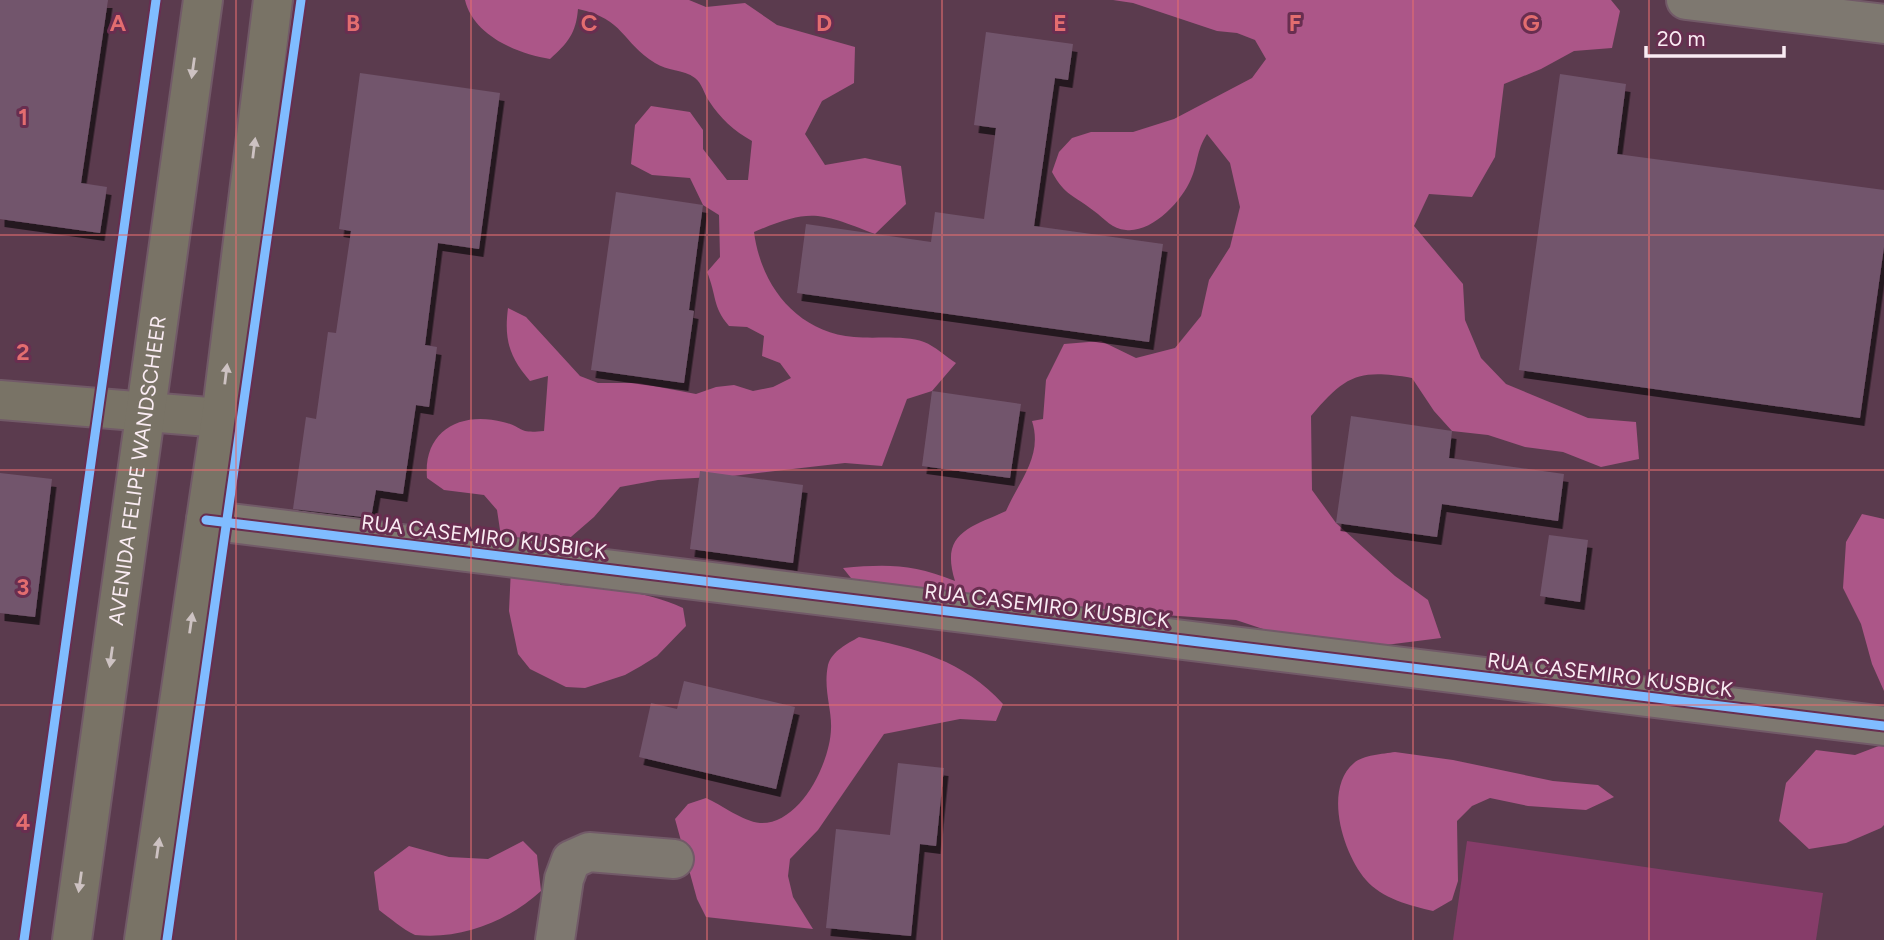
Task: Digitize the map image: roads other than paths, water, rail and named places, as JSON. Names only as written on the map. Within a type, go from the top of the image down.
[{"type":"main road","name":"AVENIDA FELIPE WANDSCHEER","points":[[72,940],[203,0]]},
{"type":"main road","points":[[144,940],[221,418],[273,0]]},
{"type":"main road","points":[[0,400],[221,418]]},
{"type":"street","points":[[1686,0],[1884,24]]},
{"type":"street","name":"RUA CASEMIRO KUSBICK","points":[[206,520],[1884,726]]},
{"type":"street","points":[[555,940],[564,878],[571,860],[589,852],[674,859]]}]
